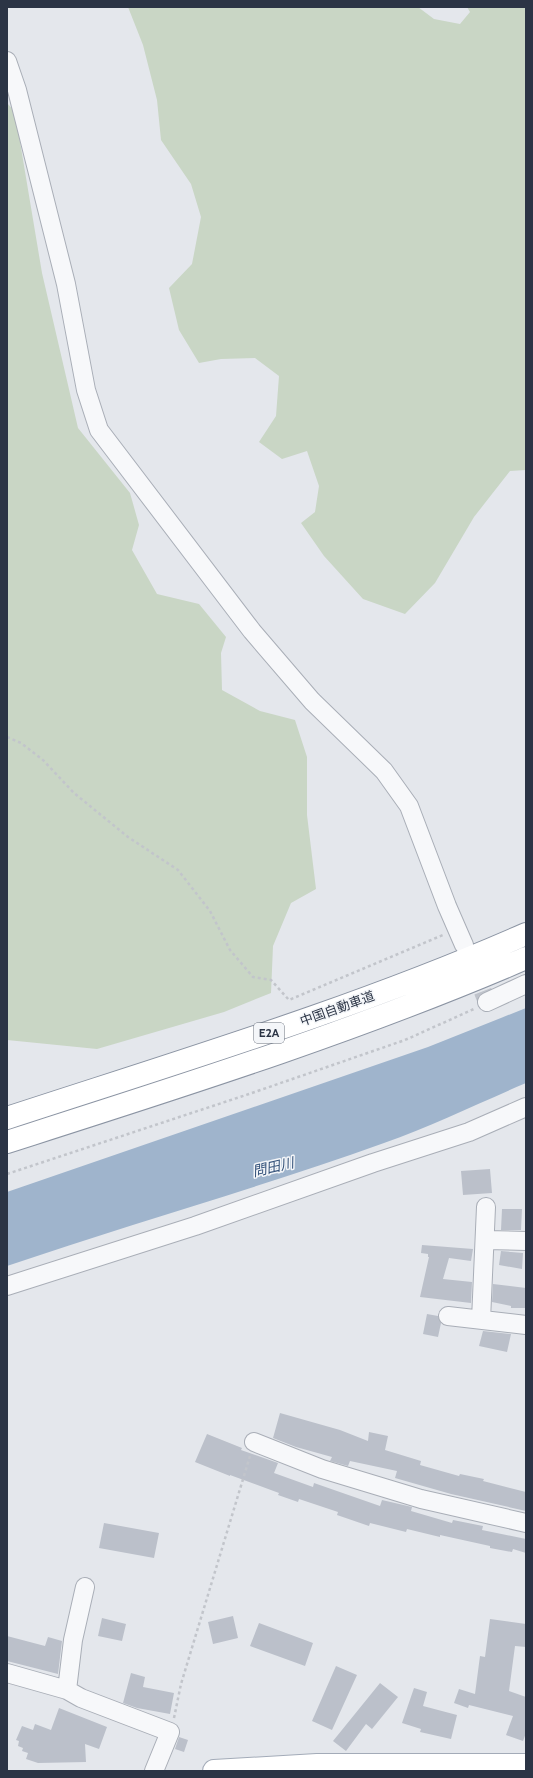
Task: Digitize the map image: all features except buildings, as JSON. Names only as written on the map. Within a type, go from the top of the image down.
[{"type":"main road","name":"中国自動車道","points":[[7,1118],[273,1031],[399,985],[526,934]]},
{"type":"main road","name":"中国自動車道","points":[[7,1142],[278,1053],[408,1007],[526,958]]},
{"type":"main road","points":[[214,1771],[316,1768],[518,1767]]},
{"type":"street","points":[[7,61],[17,90],[66,284],[86,390],[99,430],[252,631],[312,701],[384,771],[409,806],[464,945]]},
{"type":"street","points":[[487,1002],[526,984]]},
{"type":"street","points":[[7,1286],[195,1226],[373,1163],[469,1132],[526,1107]]},
{"type":"street","points":[[481,1320],[486,1207]]},
{"type":"street","points":[[485,1240],[526,1241]]},
{"type":"street","points":[[448,1316],[526,1326]]},
{"type":"street","points":[[254,1442],[322,1469],[421,1499],[526,1523]]},
{"type":"street","points":[[67,1690],[73,1640],[85,1587]]},
{"type":"street","points":[[7,1673],[67,1690],[80,1698],[170,1732],[154,1771]]},
{"type":"path","points":[[7,737],[21,743],[43,760],[74,793],[128,838],[178,870],[210,911],[230,950],[253,977],[271,980],[289,1000],[457,929]]},
{"type":"path","points":[[7,1174],[241,1097],[405,1040],[487,1002]]},
{"type":"path","points":[[170,1732],[181,1684],[254,1442]]},
{"type":"green space","points":[[128,7],[418,7],[434,19],[460,24],[470,12],[467,7],[526,7],[526,470],[510,471],[474,517],[435,583],[405,614],[363,599],[324,556],[301,523],[315,512],[319,486],[307,451],[282,459],[259,442],[276,416],[279,376],[255,358],[221,359],[199,363],[179,330],[169,288],[192,264],[201,217],[191,184],[161,140],[157,100],[143,45]]},
{"type":"green space","points":[[7,103],[15,112],[42,273],[78,428],[130,493],[139,525],[132,550],[157,594],[199,604],[226,637],[221,653],[222,690],[260,711],[295,720],[307,757],[307,815],[316,889],[291,903],[273,946],[271,993],[224,1012],[97,1049],[7,1040]]},
{"type":"water","name":"問田川","points":[[526,1008],[526,1083],[438,1122],[384,1143],[290,1175],[7,1266],[7,1192],[428,1047]]},
{"type":"tunnel","points":[[473,966],[487,1002]]}]
